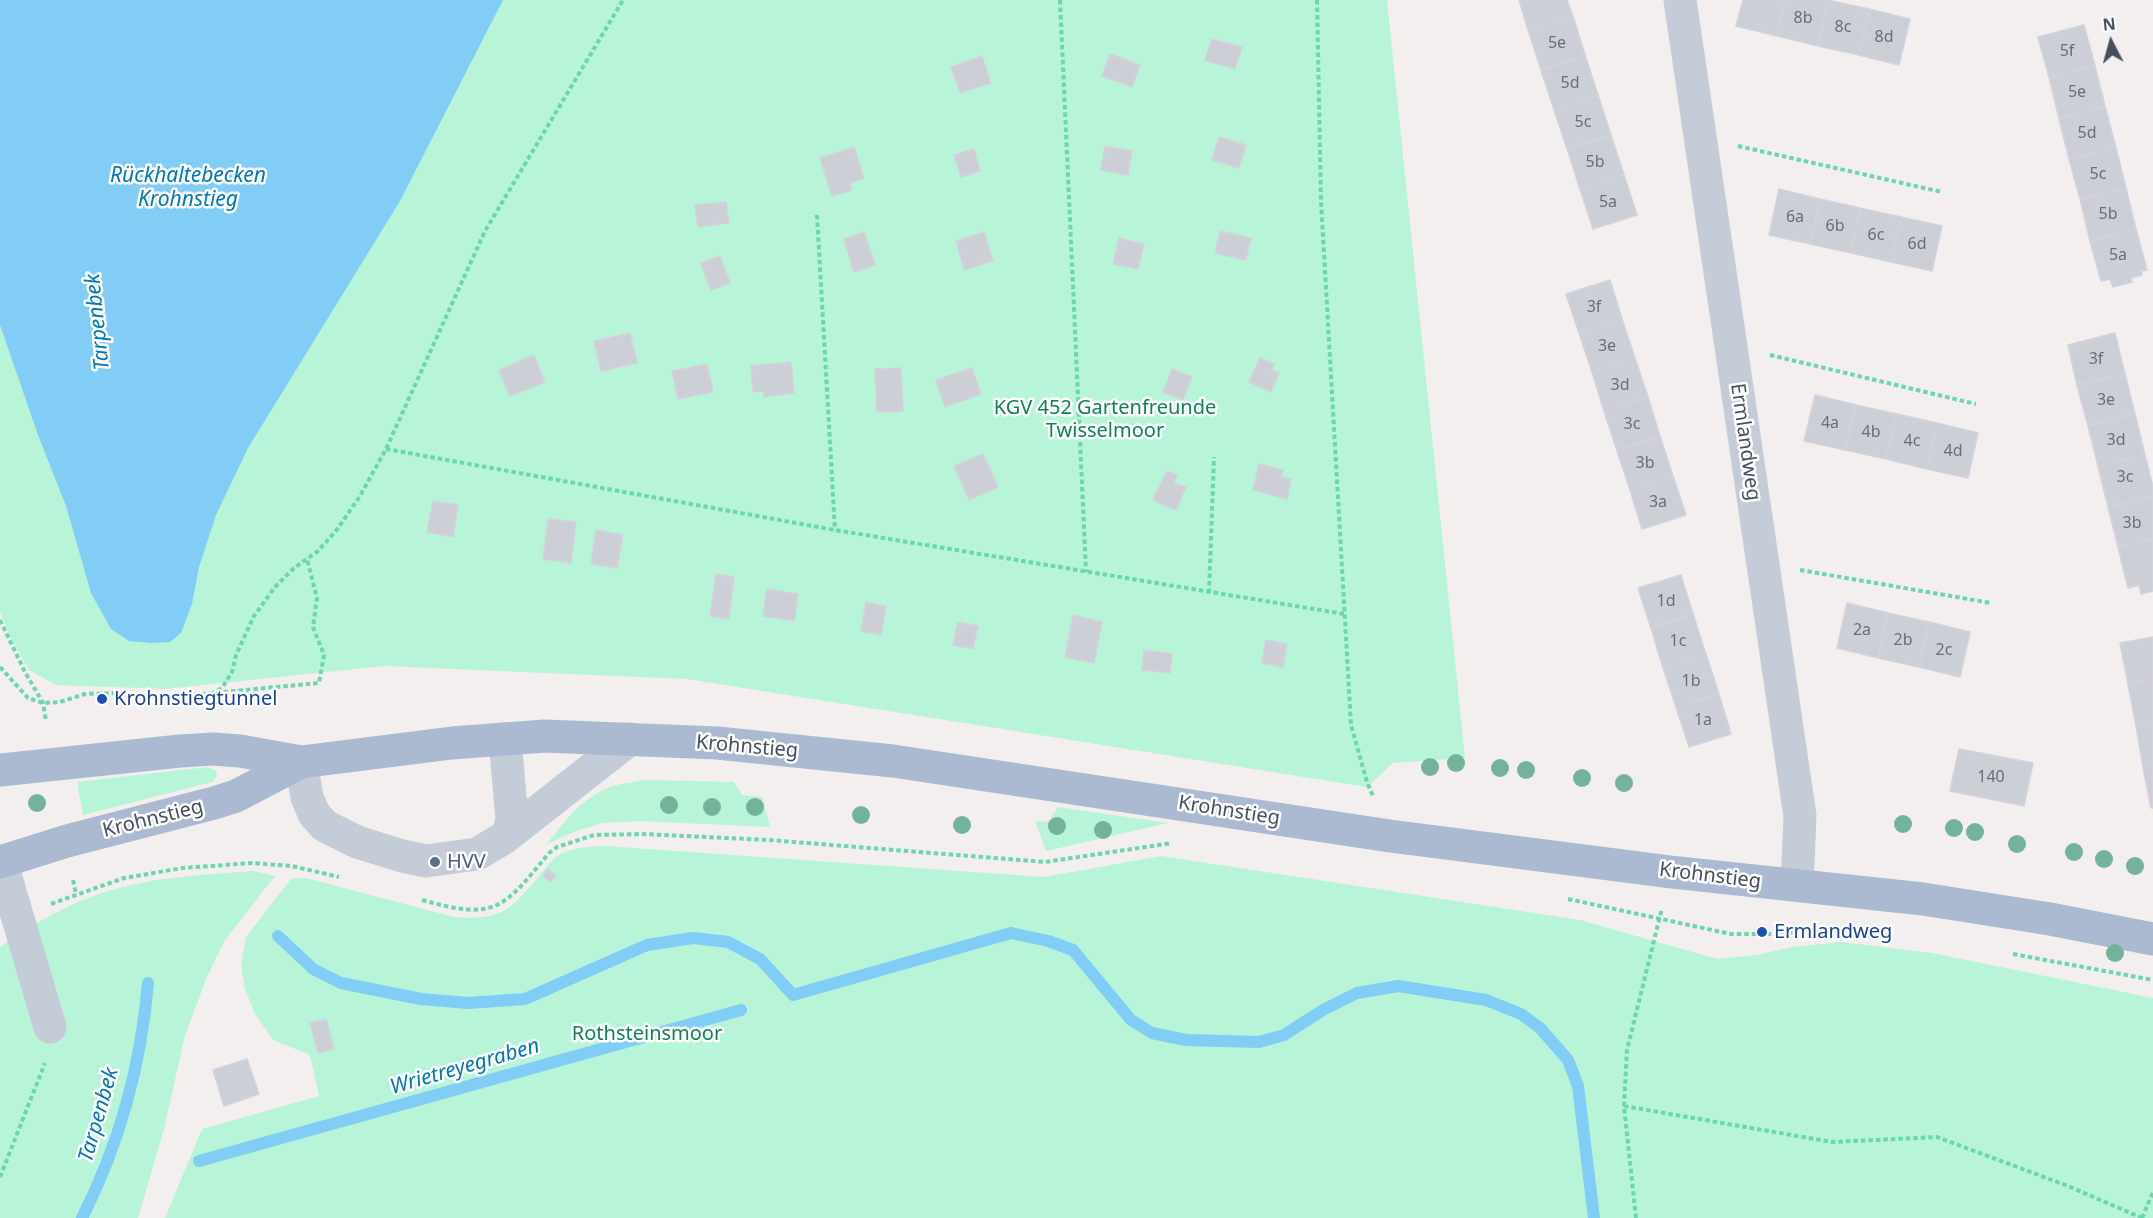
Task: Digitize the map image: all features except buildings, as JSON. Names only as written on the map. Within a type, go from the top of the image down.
[{"type":"main road","name":"Krohnstieg","points":[[0,770],[213,749],[240,751],[301,762],[452,743],[545,736],[717,743],[892,761],[1390,836],[1671,872],[1923,899],[2153,939]]},
{"type":"main road","name":"Krohnstieg","points":[[1,862],[67,841],[236,796],[301,762]]},
{"type":"street","name":"Ermlandweg","points":[[1680,0],[1800,816],[1797,885]]},
{"type":"street","points":[[504,838],[512,820],[505,739]]},
{"type":"street","points":[[301,762],[307,797],[314,814],[325,826],[357,842],[426,861],[477,854],[504,838],[630,739]]},
{"type":"street","points":[[1,862],[50,1027]]},
{"type":"path","points":[[211,694],[222,688],[232,672],[236,655],[254,616],[275,586],[317,552],[336,531],[360,496],[386,449],[485,231],[623,0]]},
{"type":"path","points":[[1060,0],[1086,573]]},
{"type":"path","points":[[1317,0],[1321,201],[1351,725],[1367,782],[1390,836]]},
{"type":"path","points":[[1700,138],[1942,192]]},
{"type":"path","points":[[817,215],[835,530]]},
{"type":"path","points":[[1731,346],[1976,404]]},
{"type":"path","points":[[386,449],[835,530],[1344,614]]},
{"type":"path","points":[[1209,592],[1214,458]]},
{"type":"path","points":[[0,666],[28,698],[43,703],[60,702],[85,694],[117,693],[160,698],[319,683],[324,655],[313,627],[317,598],[308,559]]},
{"type":"path","points":[[1763,563],[1991,603]]},
{"type":"path","points":[[0,620],[43,703],[46,722]]},
{"type":"path","points":[[421,900],[455,909],[490,908],[508,900],[549,853],[557,847],[594,835],[642,834],[769,840],[1045,862],[1160,843],[1181,842]]},
{"type":"path","points":[[74,880],[76,894],[124,878],[183,868],[252,863],[292,866],[342,878]]},
{"type":"path","points":[[1636,1218],[1624,1106],[1627,1050],[1671,872]]},
{"type":"path","points":[[1560,898],[1731,934],[1784,934],[1822,925]]},
{"type":"path","points":[[2012,953],[2153,980]]},
{"type":"path","points":[[0,1177],[50,1052],[50,1027]]},
{"type":"path","points":[[1624,1106],[1832,1142],[1937,1137],[2068,1186],[2142,1218],[2153,1192]]},
{"type":"green space","name":"KGV 452 Gartenfreunde Twisselmoor","points":[[0,0],[1387,0],[1465,758],[1393,763],[1367,787],[687,679],[383,666],[165,689],[56,685],[29,670],[10,637],[0,611]]},
{"type":"green space","points":[[208,767],[216,771],[217,776],[212,782],[83,815],[77,782]]},
{"type":"green space","points":[[646,780],[734,782],[742,795],[762,797],[770,827],[639,821],[603,823],[576,831],[547,844],[576,810],[593,796],[613,786]]},
{"type":"green space","points":[[1058,807],[1168,823],[1046,851],[1035,821],[1048,822]]},
{"type":"green space","name":"Rothsteinsmoor","points":[[605,846],[1044,877],[1161,856],[1580,920],[1717,959],[1841,942],[1932,953],[2153,998],[2153,1218],[165,1218],[202,1129],[319,1096],[310,1055],[273,1040],[255,1014],[245,989],[241,966],[246,937],[291,879],[306,878],[454,917],[484,917],[505,910],[513,904],[561,854],[579,848]]},
{"type":"green space","points":[[254,871],[275,876],[225,940],[207,977],[185,1035],[164,1129],[138,1218],[0,1218],[0,947],[61,910],[110,890],[175,878]]},
{"type":"water","name":"Rückhaltebecken Krohnstieg","points":[[0,0],[503,0],[400,201],[248,448],[216,515],[199,567],[192,604],[181,633],[170,642],[129,641],[111,629],[91,593],[66,506],[38,435],[0,325]]},
{"type":"waterway","points":[[278,936],[313,969],[341,983],[421,999],[468,1003],[525,999],[647,945],[693,938],[728,942],[760,959],[793,995],[1011,933],[1048,941],[1073,950],[1131,1020],[1152,1033],[1186,1040],[1259,1042],[1284,1035],[1323,1010],[1357,993],[1398,986],[1486,1000],[1521,1014],[1540,1028],[1568,1060],[1578,1086],[1594,1218]]},
{"type":"waterway","name":"Tarpenbek","points":[[82,1218],[107,1162],[126,1104],[140,1044],[148,983]]},
{"type":"waterway","name":"Wrietreyegraben","points":[[199,1161],[741,1010]]},
{"type":"place","name":"Krohnstiegtunnel","points":[[102,699]]},
{"type":"place","name":"HVV","points":[[435,862]]},
{"type":"place","name":"Ermlandweg","points":[[1762,932]]}]
